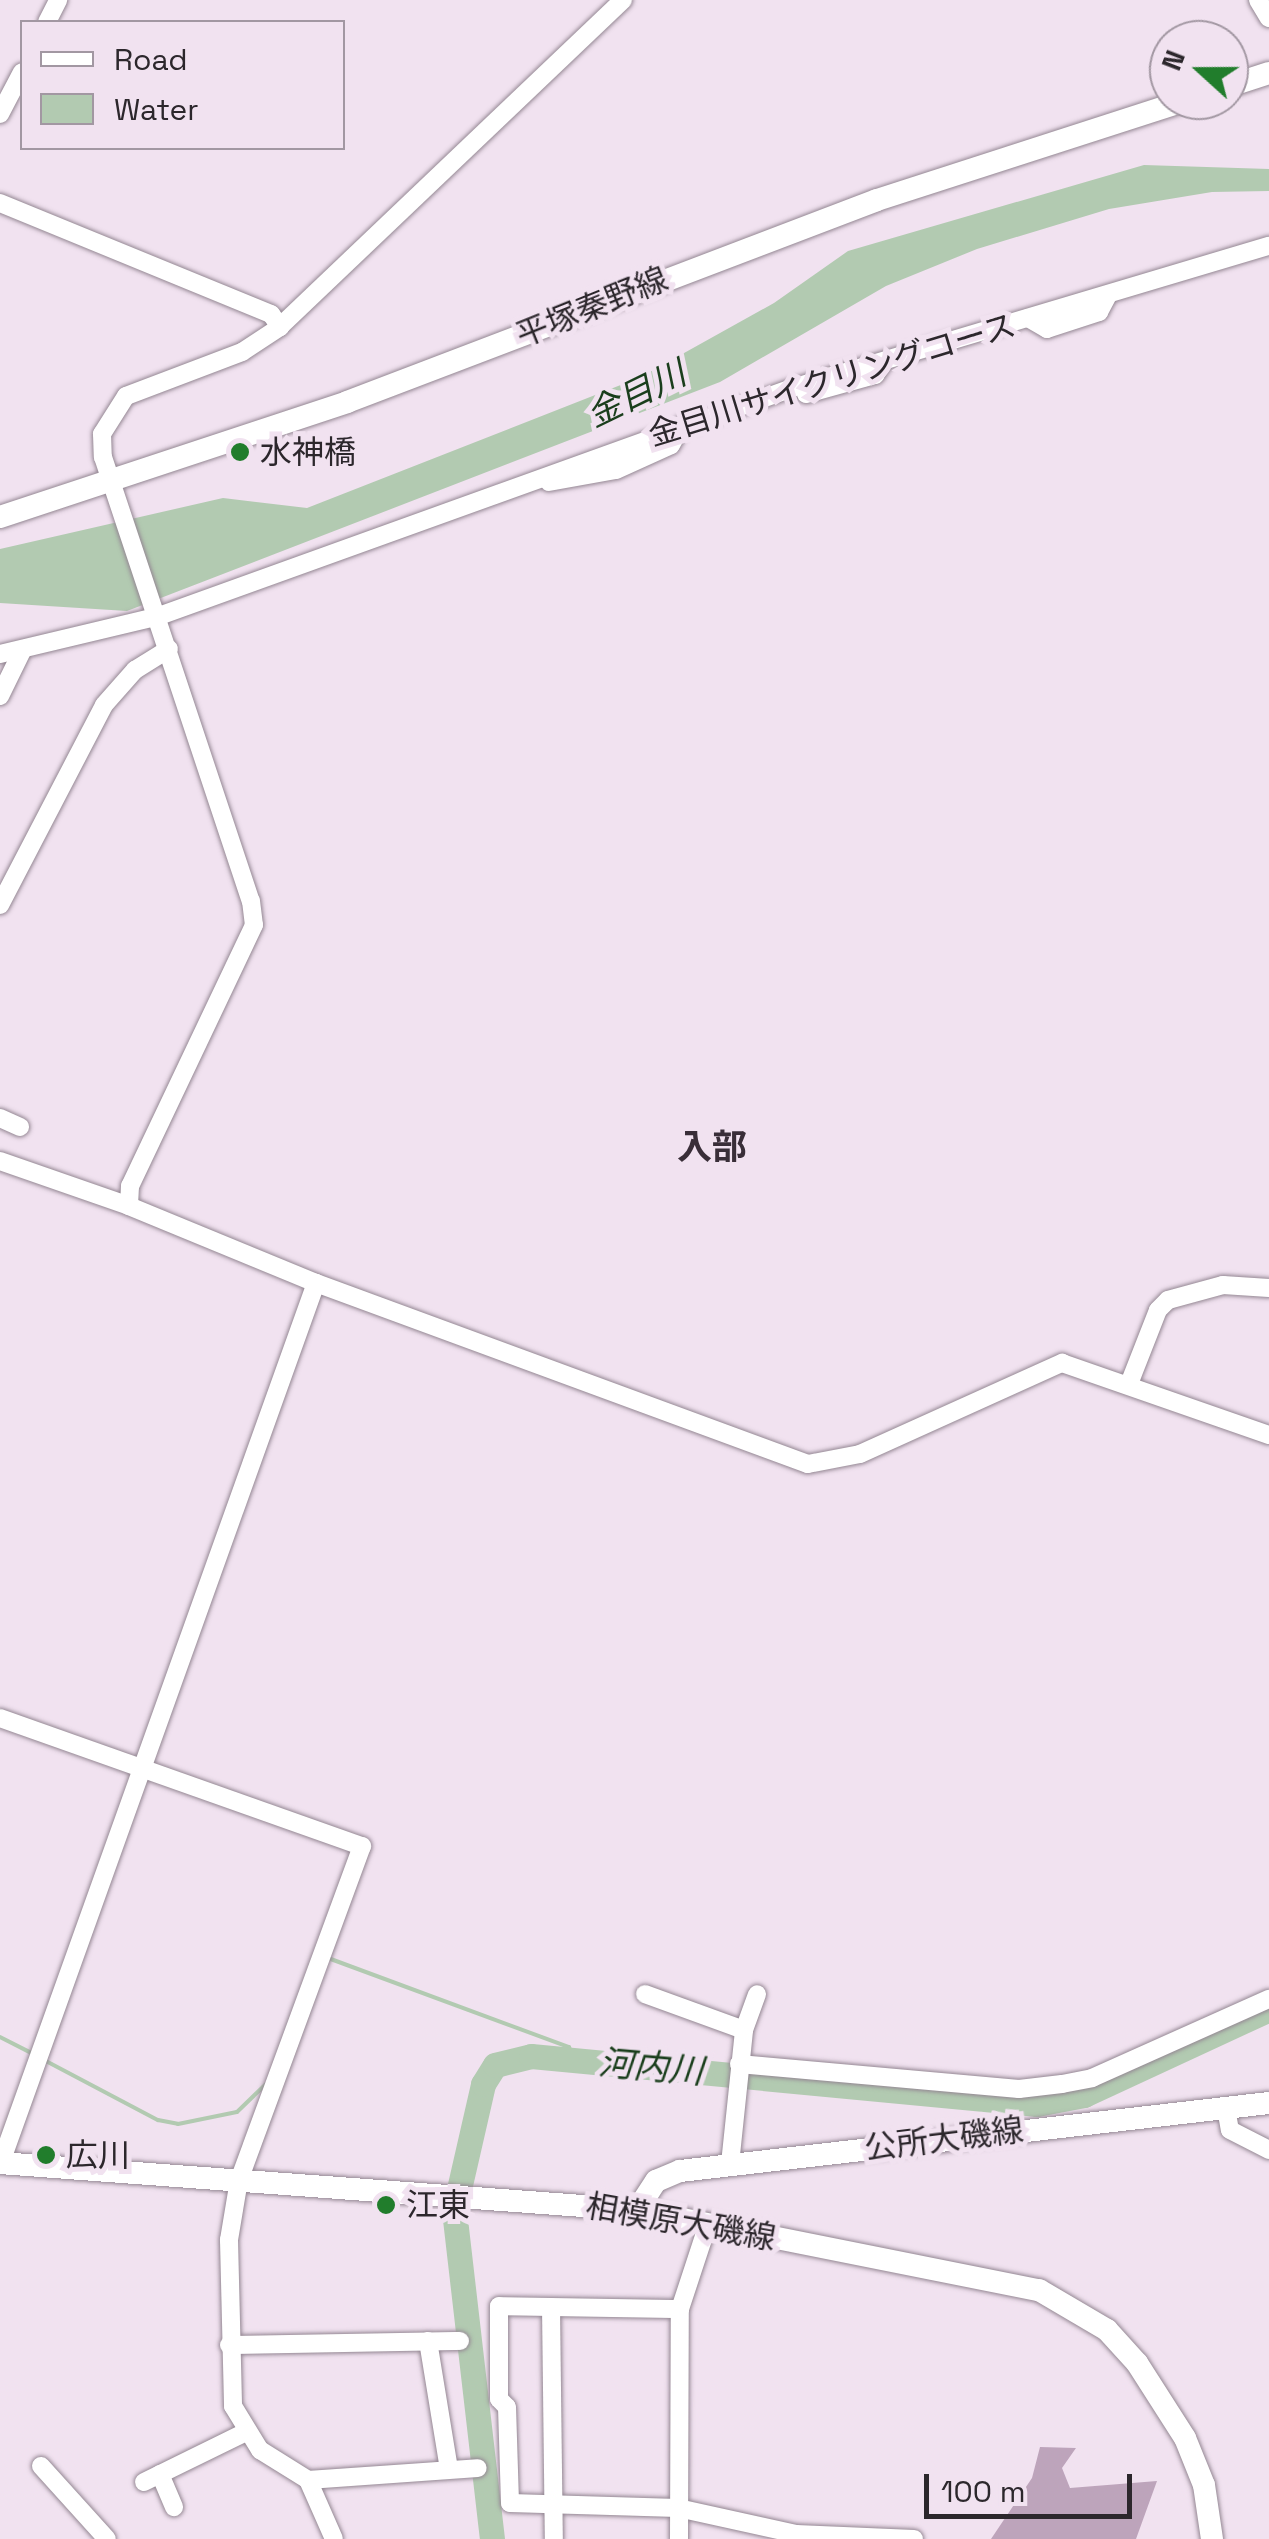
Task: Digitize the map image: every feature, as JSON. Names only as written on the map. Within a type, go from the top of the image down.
[{"type":"main road","name":"平塚秦野線","points":[[0,518],[347,402],[789,231],[1149,112]]},
{"type":"main road","name":"公所大磯線","points":[[637,2210],[656,2180],[730,2164],[1269,2103]]},
{"type":"main road","name":"相模原大磯線","points":[[0,2164],[637,2210],[994,2279],[1070,2303],[1137,2364],[1185,2438],[1204,2485],[1212,2539]]},
{"type":"street","points":[[130,1206],[130,1186],[254,925],[114,483],[102,434],[126,396],[242,352],[280,327],[623,0]]},
{"type":"street","points":[[1258,0],[1269,18]]},
{"type":"street","points":[[0,114],[20,76]]},
{"type":"street","points":[[0,203],[271,314],[280,327]]},
{"type":"street","name":"金目川サイクリングコース","points":[[158,616],[528,482],[616,470],[671,445],[682,425],[792,388],[803,394],[840,386],[876,375],[883,360],[1028,318],[1047,329],[1100,312],[1107,297],[1263,251]]},
{"type":"street","points":[[0,654],[158,616]]},
{"type":"street","points":[[0,696],[23,648]]},
{"type":"street","points":[[0,905],[104,706],[135,670],[169,649]]},
{"type":"street","points":[[0,1118],[20,1127]]},
{"type":"street","points":[[0,1161],[130,1206],[316,1283],[808,1464],[860,1454],[1044,1367],[1086,1367],[1269,1435]]},
{"type":"street","points":[[0,2164],[316,1283]]},
{"type":"street","points":[[1129,1384],[1158,1310],[1168,1300],[1223,1284],[1269,1288]]},
{"type":"street","points":[[0,1718],[362,1846],[239,2180],[229,2240],[233,2406],[244,2433],[282,2470],[308,2480],[509,2466]]},
{"type":"street","points":[[644,1994],[744,2030]]},
{"type":"street","points":[[730,2164],[744,2030],[757,1994]]},
{"type":"street","points":[[739,2070],[1019,2089],[1048,2086],[1092,2078],[1269,1999]]},
{"type":"street","points":[[1226,2108],[1230,2130],[1269,2150]]},
{"type":"street","points":[[680,2539],[680,2309],[708,2224]]},
{"type":"street","points":[[680,2309],[499,2306],[498,2399],[507,2407],[510,2503],[678,2508],[796,2534],[914,2539]]},
{"type":"street","points":[[551,2307],[554,2539]]},
{"type":"street","points":[[428,2341],[448,2469]]},
{"type":"street","points":[[229,2345],[460,2341]]},
{"type":"street","points":[[174,2507],[152,2478],[244,2433]]},
{"type":"street","points":[[42,2466],[107,2539]]},
{"type":"street","points":[[308,2480],[334,2539]]},
{"type":"shaded area","points":[[1040,2447],[1076,2448],[1062,2468],[1070,2488],[1157,2481],[1136,2539],[991,2539],[1032,2478]]},
{"type":"water","name":"金目川","points":[[1144,165],[1269,169],[1269,191],[1212,192],[1109,209],[977,249],[886,286],[720,382],[127,611],[0,603],[0,549],[223,498],[307,508],[641,377],[774,303],[848,251]]},
{"type":"waterway","points":[[328,1958],[569,2047],[574,2060]]},
{"type":"waterway","name":"河内川","points":[[492,2539],[454,2211],[483,2084],[495,2065],[531,2056],[1037,2104],[1084,2095],[1269,2009]]},
{"type":"waterway","points":[[0,2037],[31,2053]]},
{"type":"waterway","points":[[44,2060],[158,2120],[178,2124],[237,2112],[266,2084]]},
{"type":"place","name":"水神橋","points":[[240,452]]},
{"type":"place","name":"広川","points":[[46,2155]]},
{"type":"place","name":"江東","points":[[386,2205]]},
{"type":"district","name":"入部","points":[[712,1147]]}]
